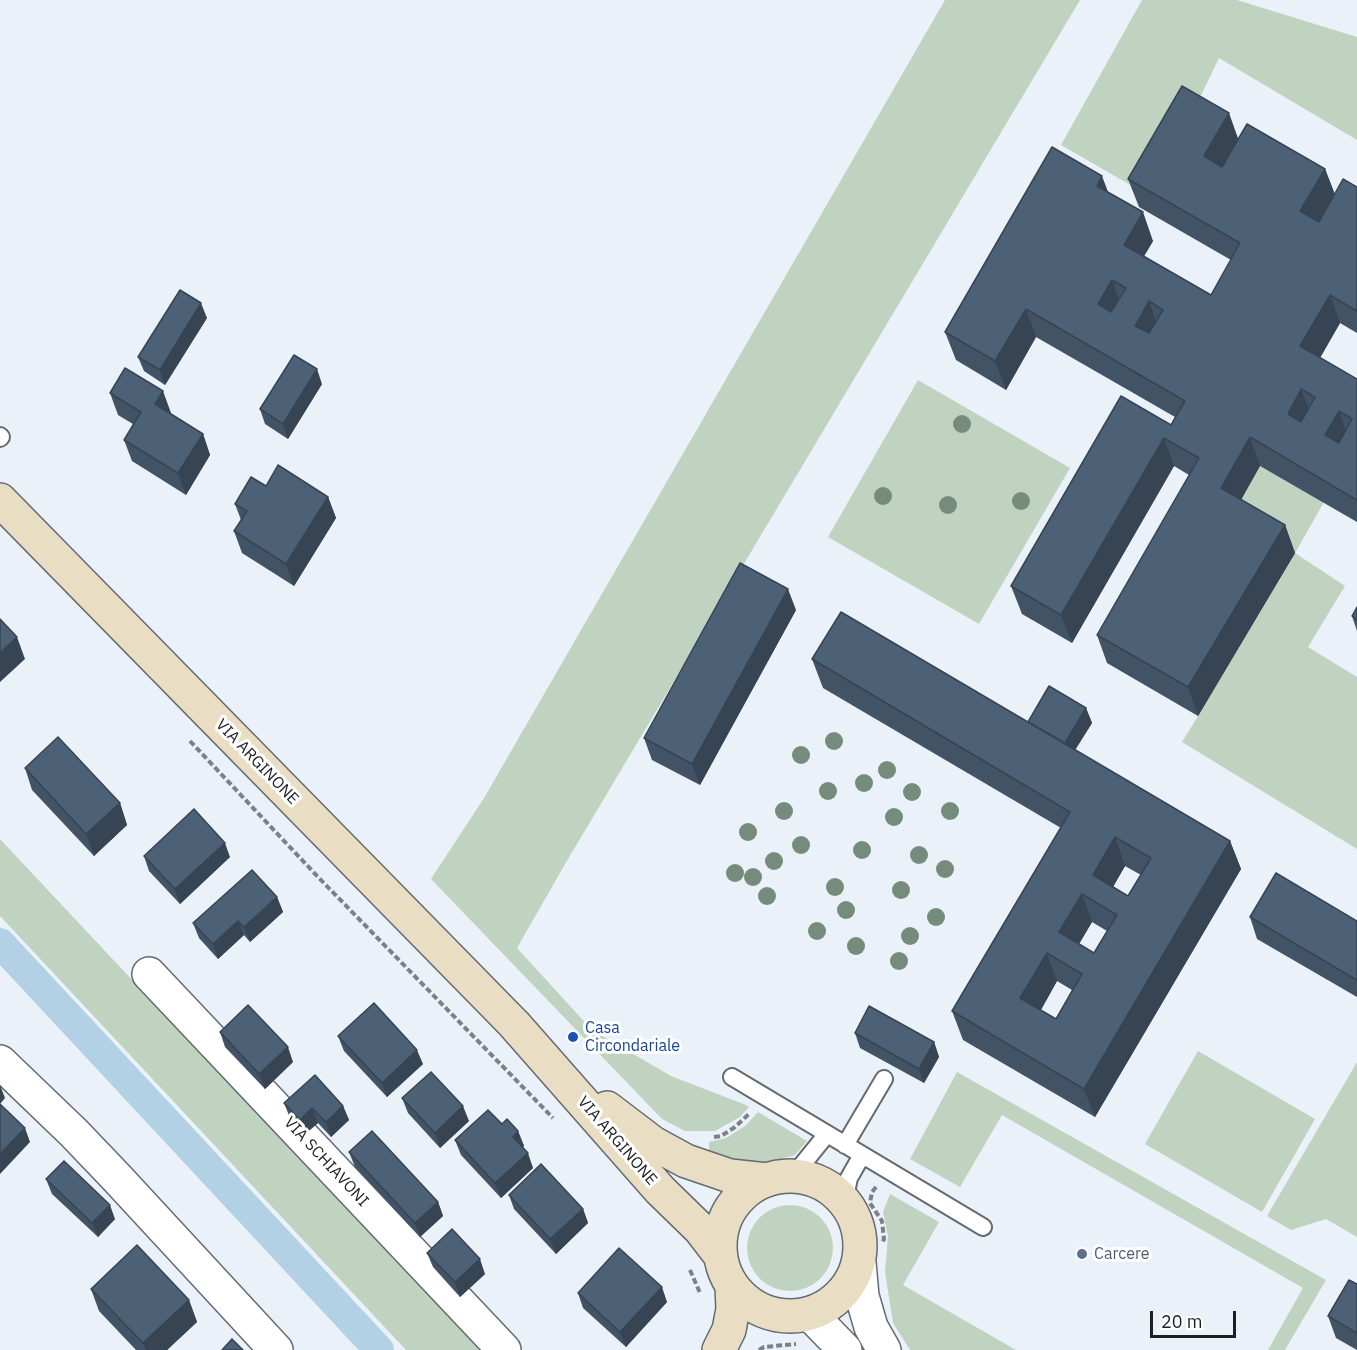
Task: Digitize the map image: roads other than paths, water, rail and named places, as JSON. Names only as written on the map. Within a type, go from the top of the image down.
[{"type":"main road","name":"VIA ARGINONE","points":[[0,500],[514,1024],[660,1190],[700,1229],[720,1255]]},
{"type":"main road","name":"VIA ARGINONE","points":[[514,1024],[615,1115],[653,1143],[692,1164],[730,1176],[780,1178],[820,1183],[844,1201],[854,1215],[860,1233],[859,1263],[849,1285],[833,1303],[823,1309],[798,1315],[768,1313],[745,1300],[732,1286],[724,1272],[720,1255],[720,1238],[724,1222],[739,1197],[780,1178]]},
{"type":"main road","points":[[719,1350],[729,1330],[733,1309],[732,1286]]},
{"type":"main road","points":[[733,1350],[755,1332],[798,1315]]},
{"type":"street","name":"VIA SCHIAVONI","points":[[148,974],[504,1350]]},
{"type":"street","points":[[0,1062],[74,1133],[276,1350]]},
{"type":"street","name":"VIA ARGINONE","points":[[859,1263],[861,1296],[871,1327],[884,1350]]},
{"type":"street","name":"VIA ARGINONE","points":[[798,1315],[845,1350]]},
{"type":"lane","points":[[732,1077],[983,1227]]},
{"type":"lane","points":[[845,1145],[884,1079]]},
{"type":"lane","points":[[780,1178],[827,1134]]},
{"type":"lane","points":[[844,1201],[849,1178],[862,1155]]},
{"type":"waterway","points":[[0,943],[379,1350]]},
{"type":"place","name":"Casa Circondariale","points":[[573,1037]]},
{"type":"place","name":"Carcere","points":[[1082,1254]]}]
